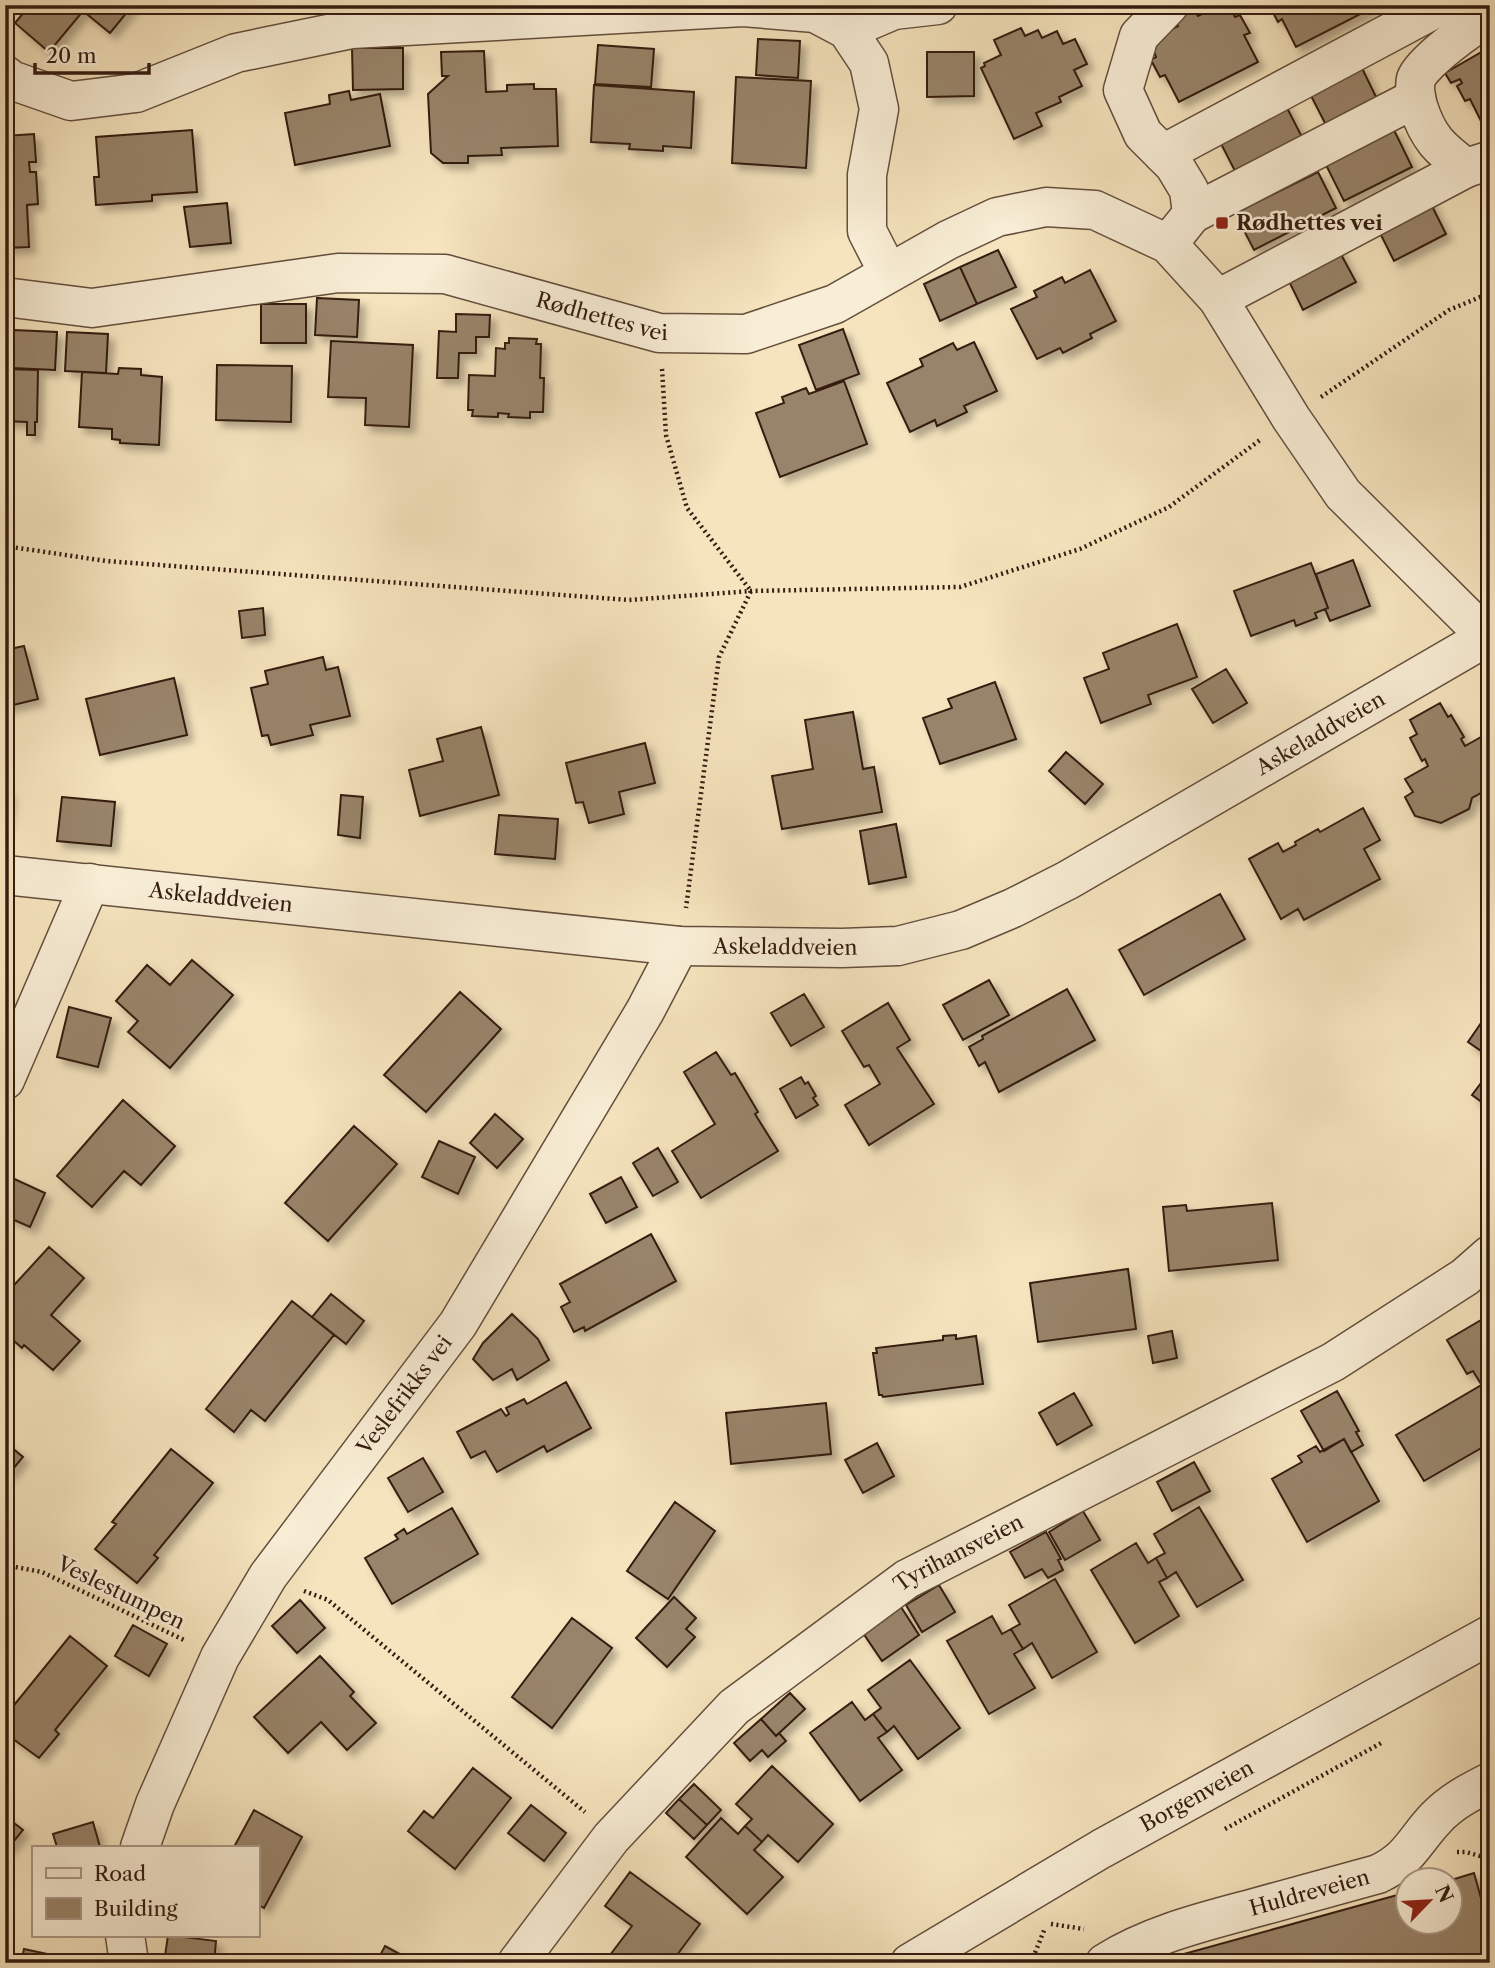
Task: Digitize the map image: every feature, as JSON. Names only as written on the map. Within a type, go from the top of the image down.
[{"type":"street","points":[[847,30],[894,10],[938,5]]},
{"type":"street","points":[[1169,5],[1139,36],[1123,90],[1143,134],[1174,165],[1189,190],[1192,214]]},
{"type":"street","points":[[1163,155],[1442,5]]},
{"type":"street","points":[[5,75],[11,80],[71,102],[136,93],[236,53],[352,29],[743,7],[815,13],[847,30],[869,63],[880,109],[867,175],[867,231],[888,272]]},
{"type":"street","points":[[1478,164],[1443,151],[1424,127],[1416,98],[1416,78],[1434,56],[1481,14]]},
{"type":"street","points":[[1168,244],[1192,214],[1416,98]]},
{"type":"street","points":[[1218,299],[1478,164]]},
{"type":"street","name":"Rødhettes vei","points":[[5,297],[92,308],[338,273],[445,274],[659,334],[747,334],[835,304],[947,240],[997,217],[1046,207],[1096,210],[1168,244],[1218,299],[1291,418],[1343,494],[1488,636]]},
{"type":"street","name":"Askeladdveien","points":[[5,875],[679,946],[898,946],[961,930],[1068,880],[1488,636]]},
{"type":"street","points":[[5,1080],[90,883]]},
{"type":"street","name":"Veslefrikks vei","points":[[140,1846],[155,1804],[220,1657],[268,1576],[457,1324],[638,1022],[679,946]]},
{"type":"street","name":"Tyrihansveien","points":[[517,1963],[611,1838],[734,1707],[907,1579],[1333,1362],[1465,1277],[1490,1255]]},
{"type":"street","name":"Borgenveien","points":[[910,1963],[1101,1849],[1490,1635]]},
{"type":"street","name":"Huldreveien","points":[[1105,1963],[1143,1943],[1197,1923],[1378,1874],[1395,1866],[1435,1819],[1478,1788]]},
{"type":"street","points":[[125,1937],[129,1963]]},
{"type":"path","points":[[5,546],[106,561],[629,600],[751,592],[960,587],[1080,549],[1169,507],[1291,418],[1449,310],[1490,293]]},
{"type":"path","points":[[659,334],[666,435],[687,508],[751,592]]},
{"type":"path","points":[[679,946],[719,657],[751,592]]},
{"type":"path","name":"Veslestumpen","points":[[5,1565],[42,1572],[220,1657]]},
{"type":"path","points":[[268,1576],[328,1600],[588,1815],[611,1838]]},
{"type":"building","points":[[18,5],[133,5],[110,33],[83,11],[49,52],[15,23],[25,11]]},
{"type":"building","points":[[1220,5],[1229,5],[1235,17],[1240,15],[1250,33],[1244,35],[1258,62],[1179,102],[1165,75],[1160,77],[1151,60],[1156,57],[1155,54],[1144,59],[1148,41],[1178,26],[1173,17],[1193,7],[1198,16]]},
{"type":"building","points":[[1269,5],[1378,5],[1296,47],[1282,19],[1278,22]]},
{"type":"building","points":[[1021,28],[1025,36],[1038,30],[1042,38],[1057,31],[1063,44],[1075,39],[1087,64],[1074,70],[1082,86],[1059,97],[1061,102],[1036,113],[1042,126],[1014,139],[981,68],[985,66],[984,63],[1001,55],[994,40]]},
{"type":"building","points":[[1490,37],[1490,125],[1484,127],[1470,99],[1465,101],[1457,86],[1462,83],[1460,79],[1451,83],[1445,73],[1483,51],[1479,42]]},
{"type":"building","points":[[758,39],[800,41],[798,78],[756,75]]},
{"type":"building","points":[[598,45],[654,49],[651,87],[595,84]]},
{"type":"building","points":[[352,48],[403,48],[403,89],[353,90]]},
{"type":"building","points":[[484,51],[486,92],[507,91],[507,85],[534,84],[534,89],[556,89],[558,146],[501,148],[502,155],[468,156],[468,163],[443,163],[431,153],[428,94],[448,76],[442,76],[441,52]]},
{"type":"building","points":[[927,52],[974,52],[974,96],[927,97]]},
{"type":"building","points":[[1360,64],[1378,101],[1327,127],[1308,90]]},
{"type":"building","points":[[736,77],[811,81],[806,168],[732,163]]},
{"type":"building","points":[[594,85],[694,92],[691,148],[663,146],[663,151],[629,149],[630,144],[591,142]]},
{"type":"building","points":[[349,91],[351,100],[380,94],[390,146],[295,165],[285,113],[330,104],[329,95]]},
{"type":"building","points":[[1284,102],[1303,139],[1236,173],[1217,136]]},
{"type":"building","points":[[192,130],[197,192],[152,195],[152,201],[96,205],[94,177],[99,177],[96,137]]},
{"type":"building","points":[[1394,130],[1412,167],[1344,201],[1326,165]]},
{"type":"building","points":[[34,134],[36,162],[29,162],[30,172],[36,172],[38,204],[27,205],[29,247],[5,248],[5,136]]},
{"type":"building","points":[[1318,172],[1336,208],[1254,250],[1235,213]]},
{"type":"building","points":[[1428,198],[1446,234],[1394,261],[1376,225]]},
{"type":"building","points":[[227,203],[231,243],[190,247],[184,207]]},
{"type":"building","points":[[1337,247],[1356,282],[1303,310],[1285,273]]},
{"type":"building","points":[[998,250],[1016,287],[977,304],[960,267]]},
{"type":"building","points":[[960,267],[977,304],[940,321],[924,284]]},
{"type":"building","points":[[1090,270],[1116,321],[1090,334],[1092,338],[1063,353],[1060,348],[1037,359],[1011,309],[1037,297],[1034,291],[1062,277],[1065,283]]},
{"type":"building","points":[[317,298],[359,300],[357,337],[315,335]]},
{"type":"building","points":[[261,304],[306,304],[306,343],[261,343]]},
{"type":"building","points":[[456,314],[490,315],[489,337],[476,337],[476,353],[459,353],[458,378],[437,378],[439,331],[456,332]]},
{"type":"building","points":[[843,329],[859,374],[816,390],[799,345]]},
{"type":"building","points":[[14,330],[57,332],[55,370],[12,368]]},
{"type":"building","points":[[67,332],[108,334],[106,373],[65,371]]},
{"type":"building","points":[[509,338],[537,339],[536,344],[541,344],[543,412],[530,412],[530,418],[508,417],[509,414],[498,413],[498,417],[472,416],[473,410],[468,410],[469,375],[495,376],[496,348],[505,349]]},
{"type":"building","points":[[331,341],[413,345],[409,427],[365,425],[366,398],[328,397]]},
{"type":"building","points":[[974,342],[997,391],[964,406],[967,412],[937,426],[935,420],[910,432],[887,383],[923,366],[920,359],[953,343],[957,350]]},
{"type":"building","points":[[5,361],[7,369],[38,370],[35,435],[27,435],[27,422],[5,421]]},
{"type":"building","points":[[217,365],[292,366],[291,422],[216,420]]},
{"type":"building","points":[[119,368],[141,369],[141,375],[162,377],[159,445],[120,443],[120,440],[112,439],[112,429],[79,427],[82,372],[118,374]]},
{"type":"building","points":[[844,381],[867,444],[780,477],[756,413],[784,403],[782,397],[806,388],[809,394]]},
{"type":"building","points":[[1353,560],[1370,606],[1330,621],[1316,574]]},
{"type":"building","points":[[1311,563],[1328,608],[1315,613],[1317,618],[1296,626],[1294,620],[1251,636],[1234,591]]},
{"type":"building","points":[[263,608],[265,635],[242,638],[239,611]]},
{"type":"building","points":[[1177,624],[1197,677],[1148,695],[1151,704],[1101,723],[1084,678],[1109,669],[1103,653]]},
{"type":"building","points":[[24,646],[38,699],[5,707],[5,650]]},
{"type":"building","points":[[323,657],[326,670],[338,667],[350,716],[310,725],[313,735],[271,745],[268,735],[262,736],[251,688],[268,684],[265,671]]},
{"type":"building","points":[[1226,669],[1247,703],[1213,723],[1192,689]]},
{"type":"building","points":[[174,678],[187,735],[100,755],[86,699]]},
{"type":"building","points":[[995,682],[1016,739],[940,764],[923,718],[952,708],[948,699]]},
{"type":"building","points":[[1440,703],[1464,737],[1461,739],[1465,746],[1490,732],[1490,788],[1472,798],[1469,809],[1441,823],[1415,816],[1405,797],[1413,792],[1405,779],[1428,766],[1425,759],[1422,761],[1410,738],[1417,734],[1410,720]]},
{"type":"building","points":[[853,712],[863,769],[874,767],[882,812],[782,829],[772,776],[813,769],[805,720]]},
{"type":"building","points":[[481,727],[499,795],[420,816],[409,770],[443,761],[437,739]]},
{"type":"building","points":[[645,743],[655,783],[619,792],[624,814],[589,823],[583,802],[576,803],[566,763]]},
{"type":"building","points":[[1066,752],[1103,784],[1085,804],[1049,771]]},
{"type":"building","points":[[5,792],[9,792],[5,826]]},
{"type":"building","points":[[341,795],[363,797],[360,838],[338,835]]},
{"type":"building","points":[[62,797],[115,802],[111,846],[57,841]]},
{"type":"building","points":[[1363,808],[1380,840],[1364,849],[1380,879],[1304,920],[1298,909],[1281,919],[1249,859],[1278,843],[1283,852],[1318,829],[1320,832]]},
{"type":"building","points":[[499,815],[558,819],[555,859],[495,854]]},
{"type":"building","points":[[896,824],[906,877],[869,884],[860,831]]},
{"type":"building","points":[[1220,894],[1245,939],[1144,995],[1119,950]]},
{"type":"building","points":[[192,960],[233,995],[170,1068],[128,1032],[138,1021],[116,1001],[147,965],[170,985]]},
{"type":"building","points":[[989,980],[1009,1015],[963,1040],[943,1005]]},
{"type":"building","points":[[1067,989],[1095,1040],[999,1092],[985,1062],[979,1066],[969,1047],[983,1039],[982,1036]]},
{"type":"building","points":[[460,992],[501,1029],[426,1112],[384,1075]]},
{"type":"building","points":[[804,994],[824,1027],[791,1046],[771,1013]]},
{"type":"building","points":[[888,1003],[910,1040],[897,1048],[934,1104],[869,1145],[845,1105],[880,1084],[869,1065],[864,1067],[842,1031]]},
{"type":"building","points":[[69,1007],[111,1018],[98,1067],[57,1057]]},
{"type":"building","points":[[1490,1010],[1490,1057],[1468,1042]]},
{"type":"building","points":[[716,1052],[731,1075],[735,1073],[758,1112],[755,1114],[778,1151],[701,1198],[672,1151],[715,1124],[684,1072]]},
{"type":"building","points":[[1490,1071],[1490,1108],[1472,1095]]},
{"type":"building","points":[[801,1077],[805,1084],[808,1082],[818,1105],[796,1118],[780,1089]]},
{"type":"building","points":[[123,1100],[175,1146],[141,1185],[124,1171],[92,1207],[57,1176]]},
{"type":"building","points":[[495,1114],[523,1139],[497,1168],[470,1143]]},
{"type":"building","points":[[354,1126],[397,1164],[328,1241],[285,1203]]},
{"type":"building","points":[[439,1141],[475,1157],[458,1194],[422,1177]]},
{"type":"building","points":[[658,1148],[678,1182],[653,1196],[633,1163]]},
{"type":"building","points":[[10,1177],[45,1193],[30,1227],[5,1216],[5,1188]]},
{"type":"building","points":[[621,1177],[637,1207],[606,1223],[590,1194]]},
{"type":"building","points":[[1272,1203],[1278,1260],[1169,1271],[1163,1207],[1186,1205],[1187,1211]]},
{"type":"building","points":[[651,1234],[676,1281],[585,1331],[584,1327],[574,1332],[561,1307],[570,1302],[560,1284]]},
{"type":"building","points":[[49,1247],[84,1278],[51,1315],[80,1341],[53,1370],[5,1333],[5,1295]]},
{"type":"building","points":[[1128,1269],[1136,1329],[1038,1342],[1030,1283]]},
{"type":"building","points":[[331,1294],[364,1321],[346,1344],[312,1317]]},
{"type":"building","points":[[292,1301],[334,1335],[265,1421],[251,1410],[234,1432],[206,1409]]},
{"type":"building","points":[[512,1314],[538,1339],[549,1360],[517,1380],[512,1369],[493,1380],[473,1359],[483,1343]]},
{"type":"building","points":[[1481,1320],[1490,1334],[1490,1379],[1481,1384],[1473,1371],[1467,1374],[1447,1340]]},
{"type":"building","points":[[1172,1331],[1177,1358],[1153,1363],[1148,1336]]},
{"type":"building","points":[[956,1335],[956,1339],[976,1336],[983,1384],[883,1397],[879,1395],[873,1353],[877,1353],[876,1348],[943,1340],[943,1336]]},
{"type":"building","points":[[1490,1380],[1490,1443],[1424,1481],[1396,1435]]},
{"type":"building","points":[[566,1382],[591,1428],[547,1452],[544,1446],[497,1472],[485,1451],[471,1458],[457,1432],[501,1409],[506,1416],[509,1414],[506,1408],[524,1399],[527,1404]]},
{"type":"building","points":[[1337,1391],[1359,1431],[1356,1432],[1363,1445],[1351,1452],[1344,1439],[1324,1451],[1301,1411]]},
{"type":"building","points":[[1074,1393],[1092,1425],[1057,1445],[1039,1413]]},
{"type":"building","points":[[826,1403],[831,1454],[731,1464],[726,1413]]},
{"type":"building","points":[[1344,1439],[1379,1501],[1307,1542],[1272,1479],[1302,1462],[1298,1456],[1316,1446],[1320,1452]]},
{"type":"building","points":[[5,1442],[23,1457],[8,1475],[5,1472]]},
{"type":"building","points":[[877,1443],[894,1476],[863,1493],[845,1460]]},
{"type":"building","points":[[171,1449],[213,1483],[154,1555],[158,1558],[137,1583],[95,1549],[116,1524],[112,1522]]},
{"type":"building","points":[[423,1458],[443,1492],[408,1512],[388,1478]]},
{"type":"building","points":[[1194,1462],[1210,1491],[1172,1511],[1157,1482]]},
{"type":"building","points":[[675,1502],[715,1531],[668,1599],[627,1571]]},
{"type":"building","points":[[1199,1507],[1243,1580],[1197,1607],[1176,1572],[1167,1578],[1156,1558],[1165,1553],[1154,1534]]},
{"type":"building","points":[[452,1508],[478,1554],[392,1604],[365,1558],[398,1539],[395,1535],[404,1529],[407,1534]]},
{"type":"building","points":[[1083,1511],[1100,1540],[1065,1560],[1049,1532]]},
{"type":"building","points":[[1046,1532],[1061,1559],[1058,1560],[1063,1570],[1048,1578],[1042,1569],[1025,1578],[1010,1552]]},
{"type":"building","points":[[1136,1543],[1148,1563],[1156,1558],[1167,1578],[1159,1582],[1179,1616],[1135,1643],[1091,1570]]},
{"type":"building","points":[[1055,1579],[1097,1652],[1052,1678],[1032,1643],[1023,1649],[1011,1629],[1020,1624],[1009,1605]]},
{"type":"building","points":[[939,1585],[955,1612],[922,1632],[906,1605]]},
{"type":"building","points":[[674,1597],[696,1618],[686,1629],[695,1637],[667,1667],[636,1638]]},
{"type":"building","points":[[300,1600],[325,1628],[297,1653],[272,1626]]},
{"type":"building","points":[[901,1607],[919,1635],[882,1661],[863,1633]]},
{"type":"building","points":[[992,1616],[1002,1634],[1011,1629],[1023,1649],[1014,1654],[1035,1688],[989,1714],[947,1641]]},
{"type":"building","points":[[572,1618],[612,1648],[552,1728],[512,1697]]},
{"type":"building","points":[[133,1625],[167,1644],[149,1676],[115,1656]]},
{"type":"building","points":[[70,1636],[107,1666],[55,1730],[59,1734],[39,1758],[5,1733],[5,1702],[8,1698],[15,1704]]},
{"type":"building","points":[[320,1656],[354,1692],[350,1696],[376,1723],[347,1750],[321,1722],[288,1753],[254,1717]]},
{"type":"building","points":[[910,1660],[960,1728],[918,1759],[894,1726],[887,1732],[873,1714],[881,1708],[868,1690]]},
{"type":"building","points":[[790,1693],[805,1709],[776,1736],[761,1719]]},
{"type":"building","points":[[852,1702],[865,1720],[873,1714],[887,1732],[878,1738],[902,1770],[860,1801],[810,1733]]},
{"type":"building","points":[[761,1719],[776,1736],[779,1733],[786,1741],[768,1757],[762,1750],[750,1761],[734,1743]]},
{"type":"building","points":[[772,1766],[833,1824],[798,1862],[768,1835],[762,1842],[745,1826],[752,1819],[736,1804]]},
{"type":"building","points":[[473,1768],[511,1798],[455,1869],[408,1831],[424,1811],[433,1818]]},
{"type":"building","points":[[694,1784],[721,1810],[707,1825],[679,1799]]},
{"type":"building","points":[[679,1799],[707,1825],[694,1839],[666,1813]]},
{"type":"building","points":[[531,1805],[566,1833],[544,1861],[508,1833]]},
{"type":"building","points":[[254,1810],[302,1837],[264,1908],[259,1905],[259,1846],[235,1846]]},
{"type":"building","points":[[5,1816],[23,1830],[5,1852]]},
{"type":"building","points":[[721,1818],[738,1834],[745,1826],[762,1842],[754,1850],[783,1877],[747,1914],[686,1857]]},
{"type":"building","points":[[93,1822],[100,1846],[57,1846],[53,1834]]},
{"type":"building","points":[[630,1872],[700,1924],[671,1963],[604,1963],[632,1926],[605,1906]]},
{"type":"building","points":[[1474,1873],[1490,1931],[1490,1963],[1155,1962],[1394,1896],[1394,1937],[1464,1937],[1464,1876]]},
{"type":"building","points":[[168,1937],[216,1941],[214,1963],[164,1963]]},
{"type":"building","points":[[385,1946],[416,1963],[376,1963]]},
{"type":"building","points":[[24,1949],[66,1958],[65,1963],[21,1963]]},
{"type":"place","name":"Rødhettes vei","points":[[1222,223]]}]
